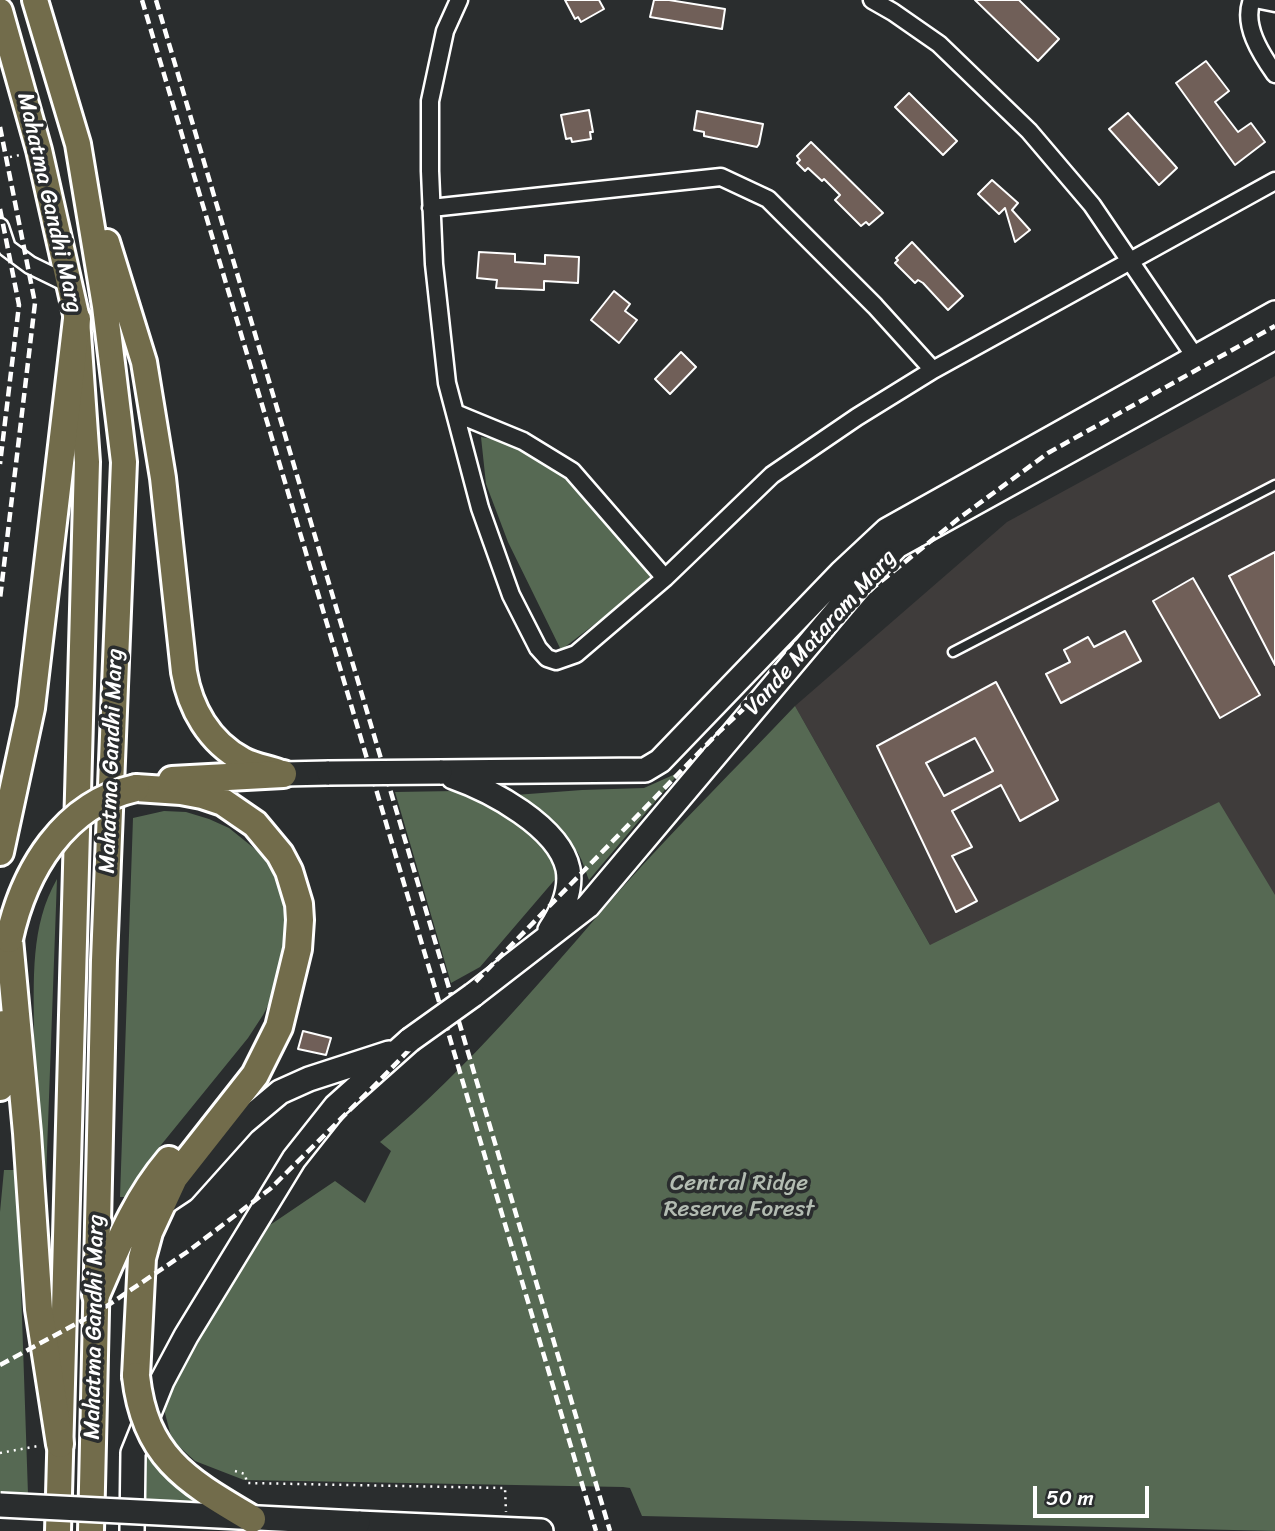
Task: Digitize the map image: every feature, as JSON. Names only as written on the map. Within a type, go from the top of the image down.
[{"type":"highway","points":[[0,852],[31,708],[77,319]]},
{"type":"highway","points":[[0,1087],[9,939],[20,897],[45,850],[88,807],[103,798],[177,779],[283,774]]},
{"type":"highway","points":[[136,788],[181,791],[223,802],[246,817],[267,836],[280,854],[299,904],[300,936],[279,1027],[254,1075],[183,1164],[159,1206],[142,1258],[136,1376],[145,1417],[170,1462],[192,1483],[253,1519]]},
{"type":"highway","points":[[9,939],[27,1133],[38,1309],[60,1444]]},
{"type":"highway","points":[[96,1295],[127,1222],[156,1175],[208,1113],[254,1051],[287,989]]},
{"type":"main road","name":"Mahatma Gandhi Marg","points":[[35,1],[78,145],[105,306],[124,462],[104,960],[91,1531]]},
{"type":"main road","name":"Mahatma Gandhi Marg","points":[[0,11],[39,150],[77,319],[87,462],[58,1531]]},
{"type":"main road","points":[[78,145],[144,362],[163,478],[184,671],[190,699],[203,724],[222,745],[244,761],[283,774]]},
{"type":"main road","name":"Vande Mataram Marg","points":[[403,1046],[588,906],[857,587],[897,546],[1201,366],[1275,313]]},
{"type":"main road","name":"Vande Mataram Marg","points":[[283,774],[645,770],[660,761],[841,573],[887,530],[1201,366],[1275,337]]},
{"type":"main road","points":[[440,772],[502,798],[523,813],[559,850],[568,866],[568,889],[564,907],[544,940]]},
{"type":"main road","points":[[159,1206],[183,1190],[243,1123],[280,1093],[309,1079],[403,1046]]},
{"type":"main road","points":[[132,1531],[133,1453],[162,1381],[186,1336],[294,1159],[336,1106],[403,1046]]},
{"type":"main road","points":[[0,1505],[541,1531]]},
{"type":"street","points":[[460,0],[446,31],[430,101],[434,264],[447,383],[480,508],[511,595],[538,648],[547,658],[556,661],[576,653],[665,578],[772,475],[857,417],[933,370],[1275,181]]},
{"type":"street","points":[[872,0],[939,44],[1029,131],[1092,205],[1201,366]]},
{"type":"street","points":[[1252,0],[1249,13],[1252,34],[1275,74]]},
{"type":"street","points":[[1261,0],[1275,3]]},
{"type":"street","points":[[431,208],[721,177],[768,199],[875,306],[933,370]]},
{"type":"street","points":[[0,227],[4,249],[69,284]]},
{"type":"street","points":[[455,414],[523,441],[572,471],[665,578]]},
{"type":"lane","points":[[953,652],[1275,485]]},
{"type":"path","points":[[0,1453],[31,1447]]},
{"type":"path","points":[[235,1471],[245,1474],[247,1483],[505,1488],[497,1529]]},
{"type":"shaded area","points":[[1275,376],[1275,956],[1020,1104],[795,706],[1007,522]]},
{"type":"green space","points":[[481,437],[505,441],[567,473],[643,562],[650,576],[639,590],[561,650],[508,542],[486,484]]},
{"type":"green space","name":"Central Ridge Reserve Forest","points":[[795,706],[930,945],[1219,802],[1275,895],[1275,1531],[642,1516],[630,1488],[623,1487],[244,1480],[195,1461],[172,1440],[161,1398],[270,1225],[335,1181],[365,1203],[391,1151],[380,1142],[476,1052],[643,865]]},
{"type":"green space","points":[[680,772],[589,880],[582,860],[570,841],[556,826],[515,795],[644,788]]},
{"type":"green space","points":[[455,791],[517,822],[542,846],[558,876],[480,967],[451,983],[395,792]]},
{"type":"green space","points":[[164,811],[186,812],[209,819],[229,828],[260,853],[275,871],[286,896],[291,941],[276,991],[248,1038],[148,1161],[128,1197],[120,1197],[133,818]]},
{"type":"green space","points":[[57,879],[46,1179],[37,1177],[34,973],[42,915]]},
{"type":"green space","points":[[4,1170],[17,1170],[28,1494],[0,1493],[0,1212]]},
{"type":"green space","points":[[146,1441],[212,1504],[137,1498]]},
{"type":"building","points":[[565,0],[599,0],[604,9],[581,22],[578,17],[575,19]]},
{"type":"building","points":[[654,0],[725,9],[722,29],[650,17]]},
{"type":"building","points":[[975,0],[1019,0],[1059,39],[1038,61]]},
{"type":"building","points":[[1206,61],[1229,91],[1215,102],[1238,132],[1251,123],[1265,142],[1235,165],[1176,83]]},
{"type":"building","points":[[909,93],[957,141],[943,155],[895,107]]},
{"type":"building","points":[[589,110],[593,132],[590,132],[591,139],[572,142],[571,138],[566,139],[561,115]]},
{"type":"building","points":[[697,111],[763,124],[759,144],[757,147],[704,136],[704,132],[694,130]]},
{"type":"building","points":[[1128,113],[1177,168],[1159,185],[1109,129]]},
{"type":"building","points":[[811,142],[883,213],[869,225],[866,222],[861,226],[835,200],[840,195],[824,179],[822,181],[808,168],[805,171],[797,163],[800,160],[797,156]]},
{"type":"building","points":[[992,180],[1018,203],[1012,210],[1030,230],[1015,242],[1005,208],[999,214],[978,194]]},
{"type":"building","points":[[912,242],[963,296],[948,310],[923,283],[918,280],[915,283],[895,263],[898,260],[896,258]]},
{"type":"building","points":[[479,252],[515,254],[515,262],[545,264],[545,255],[579,257],[578,283],[544,281],[544,290],[496,288],[497,280],[477,278]]},
{"type":"building","points":[[614,291],[630,304],[625,311],[637,320],[619,343],[591,320]]},
{"type":"building","points":[[681,352],[696,367],[670,394],[655,379]]},
{"type":"building","points":[[1275,552],[1275,665],[1229,576]]},
{"type":"building","points":[[1193,578],[1260,695],[1220,718],[1153,601]]},
{"type":"building","points":[[1125,631],[1141,661],[1061,703],[1046,674],[1070,662],[1064,650],[1088,637],[1094,647]]},
{"type":"building","points":[[996,682],[1058,800],[1020,821],[1001,785],[952,811],[972,847],[952,856],[977,901],[956,912],[877,746]],"holes":[[[975,738],[993,771],[944,796],[926,763]]]},
{"type":"building","points":[[303,1031],[331,1038],[326,1055],[298,1049]]},
{"type":"railway","points":[[142,0],[596,1531]]},
{"type":"railway","points":[[156,0],[610,1531]]},
{"type":"railway","points":[[0,127],[35,303],[0,599]]},
{"type":"railway","points":[[0,209],[19,305],[0,464]]},
{"type":"railway","points":[[0,1365],[98,1312],[187,1252],[270,1189],[720,731],[874,587],[958,519],[1048,453],[1275,326]]}]
